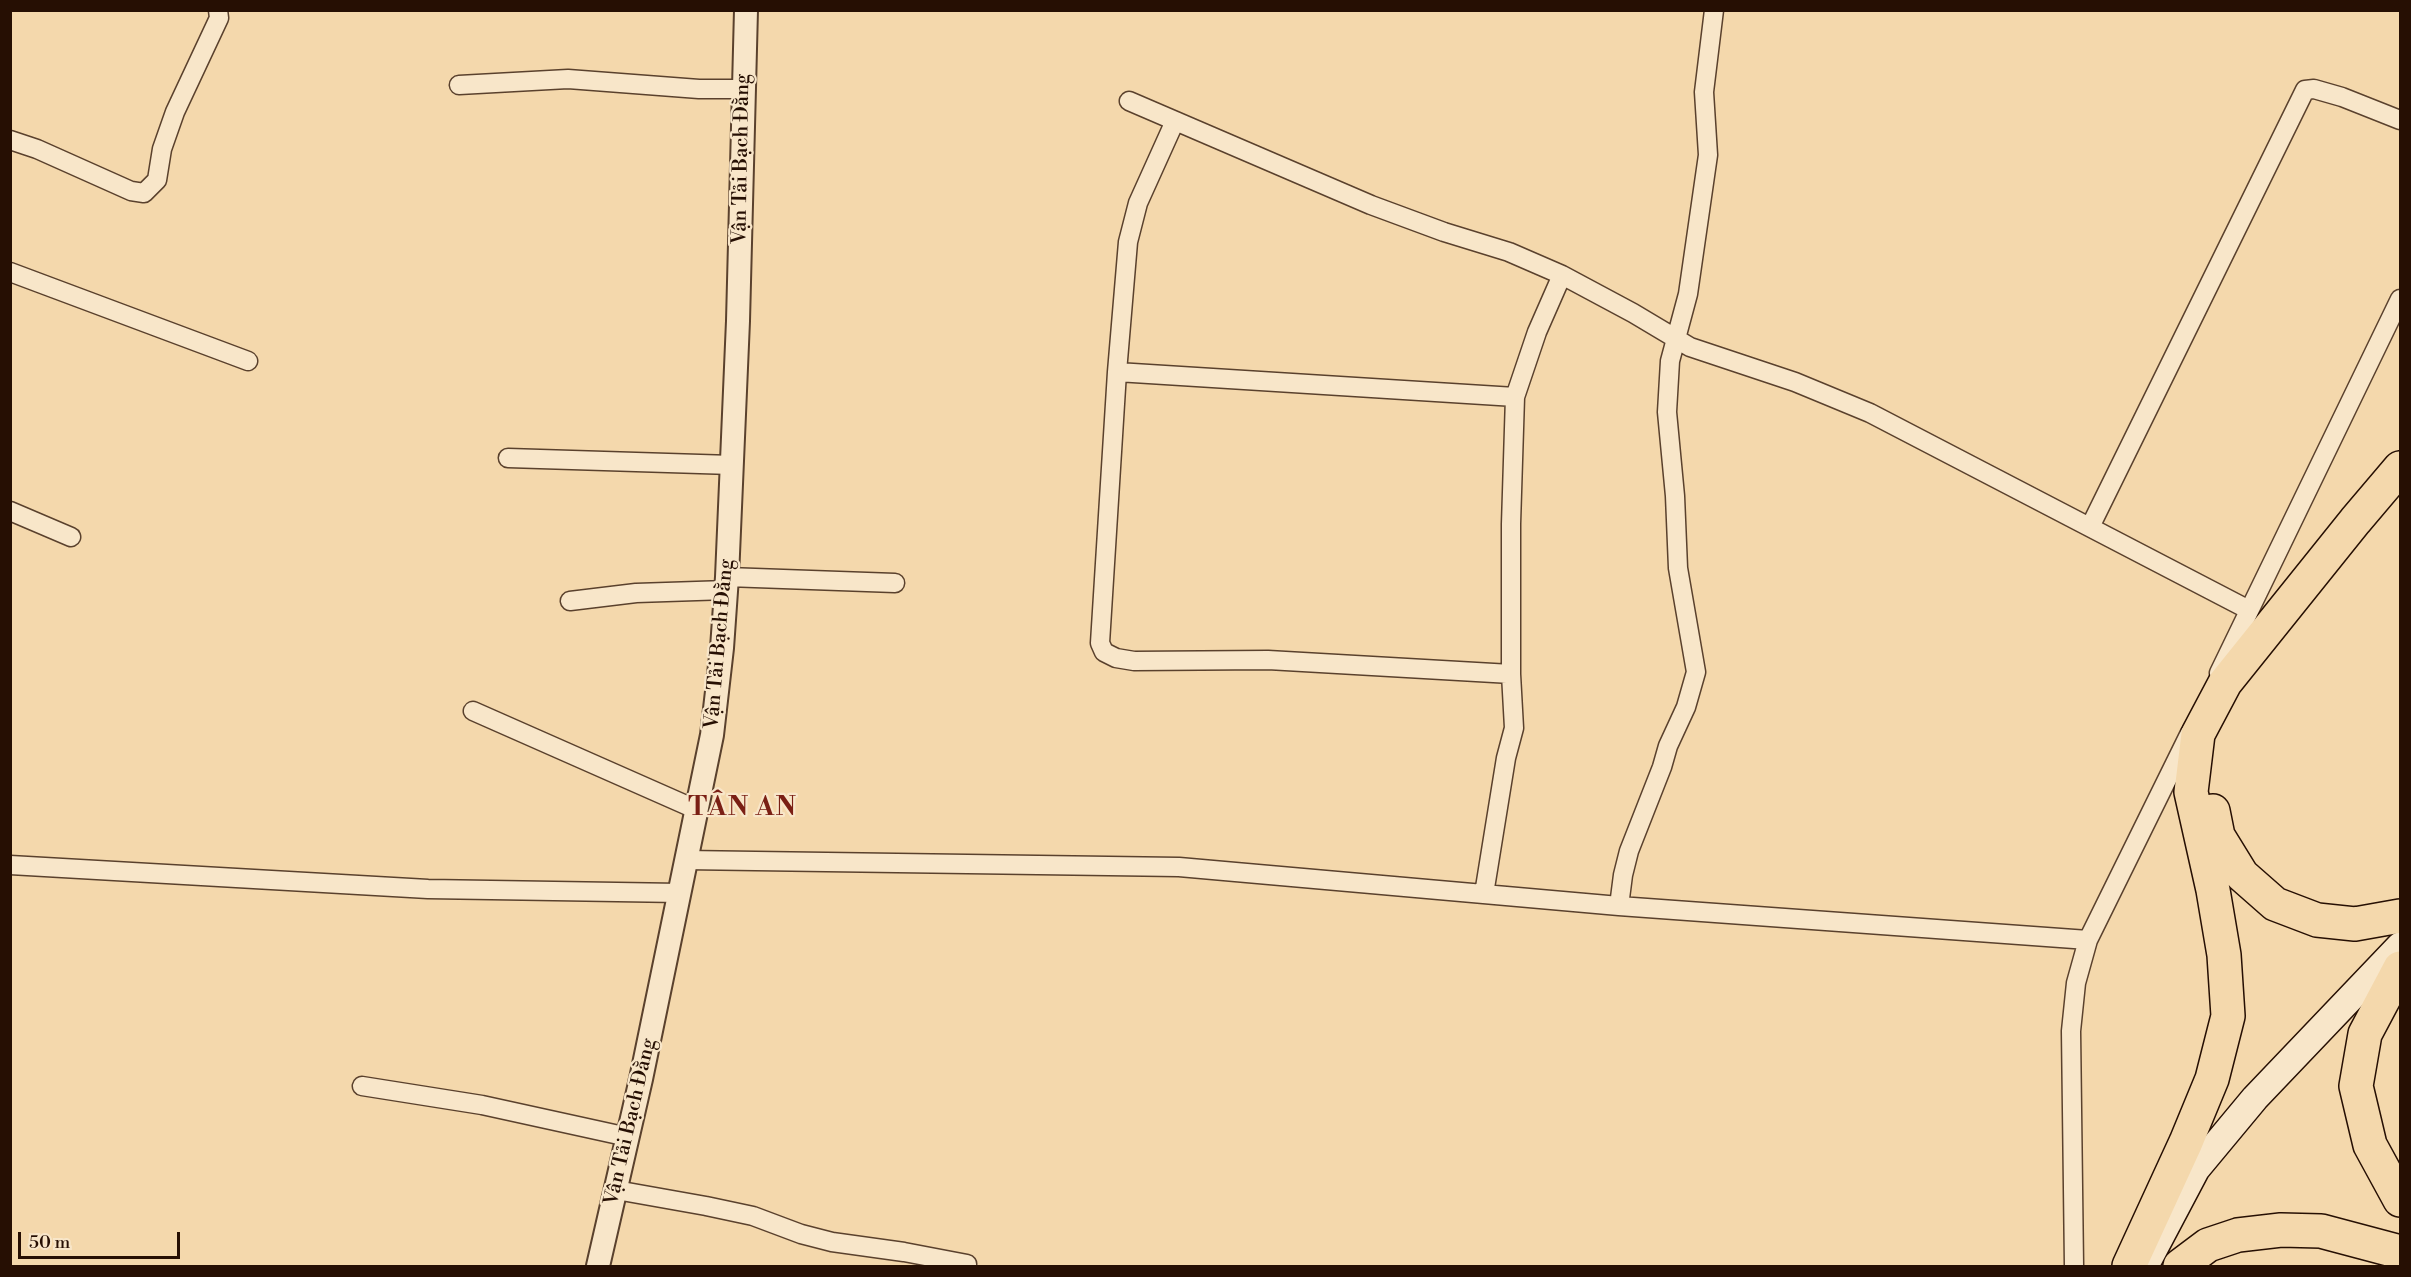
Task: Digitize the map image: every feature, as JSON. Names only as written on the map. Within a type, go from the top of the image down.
[{"type":"highway","points":[[2129,1266],[2212,1079],[2228,1016],[2224,955],[2214,890],[2191,792],[2198,734],[2225,683],[2400,468]]},
{"type":"highway","points":[[2400,499],[2367,534],[2240,692],[2214,740],[2208,790],[2218,836],[2242,875],[2275,904],[2317,920],[2355,924],[2400,916]]},
{"type":"highway","points":[[2400,968],[2365,1034],[2356,1086],[2370,1145],[2400,1200]]},
{"type":"highway","points":[[2180,1266],[2208,1245],[2238,1235],[2281,1230],[2321,1231],[2400,1252]]},
{"type":"main road","points":[[2144,1266],[2196,1169],[2263,1089],[2400,946]]},
{"type":"street","points":[[10,140],[37,149],[131,191],[144,193],[157,180],[162,149],[175,112],[219,18],[218,10]]},
{"type":"street","name":"Vận Tải Bạch Đằng","points":[[598,1266],[628,1137],[712,735],[727,583],[746,10]]},
{"type":"street","points":[[1618,906],[1629,851],[1668,746],[1686,707],[1696,672],[1678,568],[1675,496],[1667,412],[1670,361],[1688,294],[1708,155],[1704,92],[1713,10]]},
{"type":"street","points":[[459,85],[568,79],[699,89],[744,89]]},
{"type":"street","points":[[2090,527],[2305,90],[2314,89],[2400,120]]},
{"type":"street","points":[[1129,100],[1371,205],[1444,232],[1509,252],[1562,275],[1633,313],[1676,340],[1795,382],[1870,413],[2249,610]]},
{"type":"street","points":[[1175,121],[1138,203],[1128,242],[1117,372],[1100,644],[1104,652],[1116,658],[1134,661],[1268,660],[1511,674]]},
{"type":"street","points":[[10,272],[248,361]]},
{"type":"street","points":[[1484,894],[1506,758],[1514,728],[1511,674],[1515,397],[1537,332],[1562,275]]},
{"type":"street","points":[[2073,1266],[2071,1031],[2076,983],[2088,940],[2400,299]]},
{"type":"street","points":[[1117,372],[1515,397]]},
{"type":"street","points":[[508,458],[732,465]]},
{"type":"street","points":[[10,511],[71,537]]},
{"type":"street","points":[[570,600],[727,583],[895,583]]},
{"type":"street","points":[[473,711],[695,809]]},
{"type":"street","points":[[685,860],[1179,867],[1618,906],[2088,940]]},
{"type":"street","points":[[10,865],[428,889],[680,893]]},
{"type":"street","points":[[362,1086],[482,1105],[628,1137]]},
{"type":"street","points":[[616,1190],[753,1216],[801,1234],[832,1242],[967,1264]]},
{"type":"district","name":"TÂN AN","points":[[743,809]]}]
